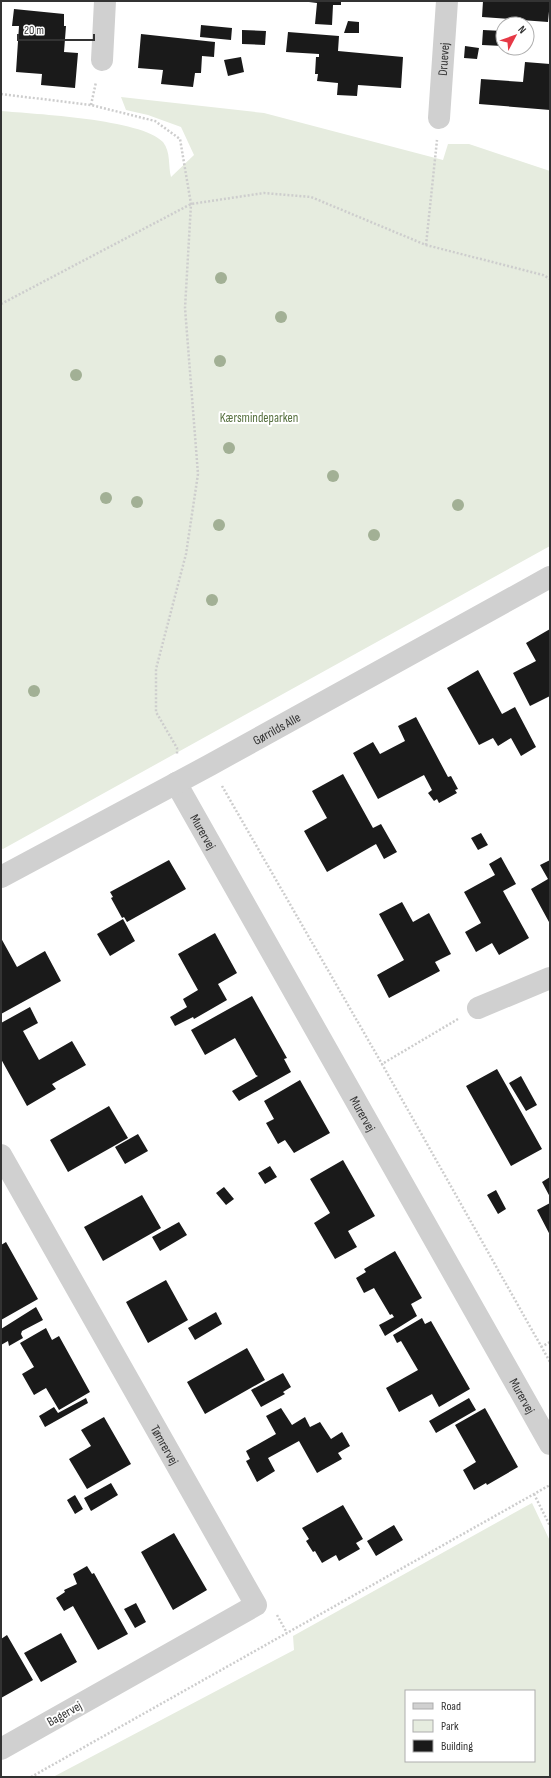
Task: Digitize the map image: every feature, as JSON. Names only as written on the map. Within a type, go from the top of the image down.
[{"type":"street","points":[[102,60],[105,1]]},
{"type":"street","name":"Druevej","points":[[439,118],[447,1]]},
{"type":"street","name":"Gørrilds Alle","points":[[1,877],[210,765],[550,577]]},
{"type":"street","name":"Murervej","points":[[176,783],[550,1444]]},
{"type":"street","points":[[478,1008],[550,978]]},
{"type":"street","name":"Tømrervej","points":[[1,1155],[256,1605],[127,1678]]},
{"type":"street","name":"Bagervej","points":[[1,1749],[127,1678]]},
{"type":"path","points":[[1,94],[91,105],[155,121],[180,139],[190,204],[185,308],[198,474],[186,554],[156,669],[156,712],[177,748],[176,783]]},
{"type":"path","points":[[426,245],[439,118]]},
{"type":"path","points":[[1,304],[190,204],[264,193],[310,197],[426,245],[543,275],[550,279]]},
{"type":"path","points":[[210,765],[382,1064],[550,1362]]},
{"type":"path","points":[[382,1064],[478,1008]]},
{"type":"path","points":[[541,1347],[550,1342]]},
{"type":"path","points":[[30,1777],[550,1485]]},
{"type":"path","points":[[534,1494],[550,1526]]},
{"type":"green space","name":"Kærsmindeparken","points":[[121,97],[264,113],[443,160],[448,144],[469,144],[550,171],[550,546],[3,849],[1,848],[1,111],[86,119],[133,128],[151,134],[163,142],[166,146],[171,177],[194,155],[181,127],[148,115],[126,110]]},
{"type":"green space","points":[[532,1503],[550,1541],[550,1777],[53,1777],[294,1650],[293,1636]]},
{"type":"building","points":[[301,1],[341,1],[341,5],[333,5],[332,25],[315,24],[317,3]]},
{"type":"building","points":[[483,1],[550,1],[548,22],[535,21],[535,16],[495,16],[495,18],[482,17]]},
{"type":"building","points":[[14,9],[64,14],[64,26],[66,26],[64,52],[78,53],[75,88],[41,85],[42,74],[16,72],[19,26],[12,26]]},
{"type":"building","points":[[348,21],[359,22],[359,33],[344,33]]},
{"type":"building","points":[[201,25],[232,28],[231,40],[200,37]]},
{"type":"building","points":[[242,30],[266,31],[265,45],[242,44]]},
{"type":"building","points":[[483,30],[495,31],[495,46],[482,45]]},
{"type":"building","points":[[288,32],[339,36],[338,51],[403,57],[401,88],[358,85],[357,96],[337,95],[338,83],[317,81],[318,74],[315,74],[316,57],[319,57],[319,54],[286,52]]},
{"type":"building","points":[[141,34],[215,42],[214,57],[202,56],[201,73],[195,73],[193,87],[161,84],[163,70],[138,68]]},
{"type":"building","points":[[465,46],[479,48],[477,59],[464,58]]},
{"type":"building","points":[[241,57],[244,72],[228,76],[224,60]]},
{"type":"building","points":[[525,62],[550,64],[550,110],[479,104],[481,79],[523,82]]},
{"type":"building","points":[[550,629],[550,696],[530,706],[513,673],[536,661],[526,643]]},
{"type":"building","points":[[478,670],[502,714],[515,707],[536,747],[521,756],[511,738],[498,746],[493,738],[479,745],[447,688]]},
{"type":"building","points":[[416,717],[448,777],[451,776],[458,789],[455,790],[457,793],[439,803],[437,799],[434,801],[428,793],[432,790],[424,775],[378,799],[353,753],[373,742],[380,754],[405,741],[398,726]]},
{"type":"building","points":[[343,774],[373,828],[381,824],[397,852],[384,859],[376,844],[327,872],[304,831],[327,818],[312,791]]},
{"type":"building","points":[[481,833],[488,845],[478,850],[471,838]]},
{"type":"building","points":[[501,857],[516,884],[503,891],[529,938],[499,955],[492,943],[476,952],[465,932],[481,923],[464,892],[495,875],[489,864]]},
{"type":"building","points":[[169,860],[186,889],[127,922],[124,917],[122,918],[111,898],[113,897],[110,892]]},
{"type":"building","points":[[550,860],[549,922],[531,889],[548,879],[540,865]]},
{"type":"building","points":[[402,902],[413,922],[429,913],[451,954],[435,962],[440,971],[389,998],[377,975],[404,960],[379,914]]},
{"type":"building","points":[[123,919],[135,941],[110,956],[97,934]]},
{"type":"building","points":[[215,933],[237,973],[218,984],[227,1000],[194,1019],[193,1017],[175,1026],[170,1017],[187,1007],[183,999],[198,990],[178,954]]},
{"type":"building","points":[[1,938],[17,967],[45,951],[61,981],[1,1014]]},
{"type":"building","points":[[252,996],[287,1058],[284,1059],[291,1072],[239,1101],[232,1091],[258,1076],[235,1038],[205,1055],[191,1030]]},
{"type":"building","points":[[30,1007],[38,1023],[23,1031],[39,1060],[72,1041],[86,1065],[52,1084],[56,1089],[27,1106],[1,1059],[1,1023]]},
{"type":"building","points":[[497,1069],[542,1149],[511,1166],[466,1086]]},
{"type":"building","points":[[521,1076],[537,1105],[526,1111],[509,1083]]},
{"type":"building","points":[[300,1080],[330,1133],[294,1153],[285,1140],[278,1144],[266,1123],[274,1119],[264,1101]]},
{"type":"building","points":[[109,1106],[128,1138],[68,1172],[50,1140]]},
{"type":"building","points":[[138,1134],[148,1151],[125,1164],[115,1147]]},
{"type":"building","points":[[343,1160],[375,1216],[348,1231],[357,1247],[335,1259],[314,1223],[330,1213],[310,1179]]},
{"type":"building","points":[[270,1166],[277,1177],[265,1184],[258,1173]]},
{"type":"building","points":[[550,1177],[550,1197],[542,1182]]},
{"type":"building","points":[[224,1187],[234,1199],[226,1205],[216,1193]]},
{"type":"building","points":[[496,1190],[506,1209],[498,1214],[487,1195]]},
{"type":"building","points":[[142,1195],[161,1228],[103,1261],[84,1227]]},
{"type":"building","points":[[550,1203],[550,1235],[537,1210]]},
{"type":"building","points":[[179,1222],[187,1235],[160,1251],[152,1237]]},
{"type":"building","points":[[6,1242],[38,1299],[1,1320],[1,1245]]},
{"type":"building","points":[[395,1251],[422,1298],[411,1304],[417,1316],[385,1336],[379,1325],[394,1317],[392,1314],[390,1315],[374,1288],[364,1293],[356,1278],[366,1272],[364,1269]]},
{"type":"building","points":[[166,1280],[188,1320],[148,1343],[126,1302]]},
{"type":"building","points":[[36,1307],[43,1320],[22,1331],[21,1334],[23,1338],[9,1346],[8,1341],[1,1345],[1,1329]]},
{"type":"building","points":[[216,1312],[222,1324],[195,1340],[188,1328]]},
{"type":"building","points":[[422,1318],[425,1324],[431,1321],[470,1389],[439,1407],[432,1394],[399,1412],[386,1388],[418,1370],[401,1341],[397,1343],[393,1335]]},
{"type":"building","points":[[46,1328],[52,1340],[59,1336],[90,1392],[59,1410],[46,1388],[34,1395],[22,1374],[34,1367],[20,1343]]},
{"type":"building","points":[[247,1348],[265,1380],[205,1414],[187,1382]]},
{"type":"building","points":[[283,1373],[291,1387],[283,1392],[285,1394],[261,1407],[251,1390]]},
{"type":"building","points":[[86,1398],[88,1403],[45,1427],[39,1416],[54,1407],[58,1413]]},
{"type":"building","points":[[469,1398],[476,1410],[436,1433],[429,1421]]},
{"type":"building","points":[[281,1408],[292,1425],[305,1417],[310,1427],[320,1422],[331,1439],[342,1432],[350,1446],[338,1453],[342,1459],[317,1473],[299,1441],[268,1458],[275,1471],[257,1482],[246,1461],[250,1459],[246,1451],[276,1434],[266,1416]]},
{"type":"building","points":[[485,1408],[518,1467],[487,1485],[486,1483],[474,1490],[463,1470],[476,1462],[455,1425]]},
{"type":"building","points":[[104,1417],[131,1464],[87,1489],[69,1459],[91,1446],[81,1430]]},
{"type":"building","points":[[111,1483],[118,1495],[91,1511],[84,1498]]},
{"type":"building","points":[[75,1495],[83,1509],[75,1514],[67,1500]]},
{"type":"building","points":[[343,1505],[363,1539],[356,1543],[360,1549],[339,1561],[336,1555],[322,1563],[315,1551],[313,1552],[306,1541],[309,1539],[302,1528]]},
{"type":"building","points":[[394,1525],[403,1540],[376,1556],[367,1541]]},
{"type":"building","points":[[174,1533],[207,1590],[173,1610],[141,1552]]},
{"type":"building","points":[[87,1566],[92,1574],[94,1573],[128,1634],[98,1650],[73,1606],[64,1611],[56,1598],[65,1592],[64,1590],[77,1584],[73,1574]]},
{"type":"building","points":[[136,1603],[146,1622],[135,1628],[124,1609]]},
{"type":"building","points":[[61,1633],[77,1662],[41,1682],[24,1653]]},
{"type":"building","points":[[7,1635],[33,1680],[1,1698],[1,1639]]}]
